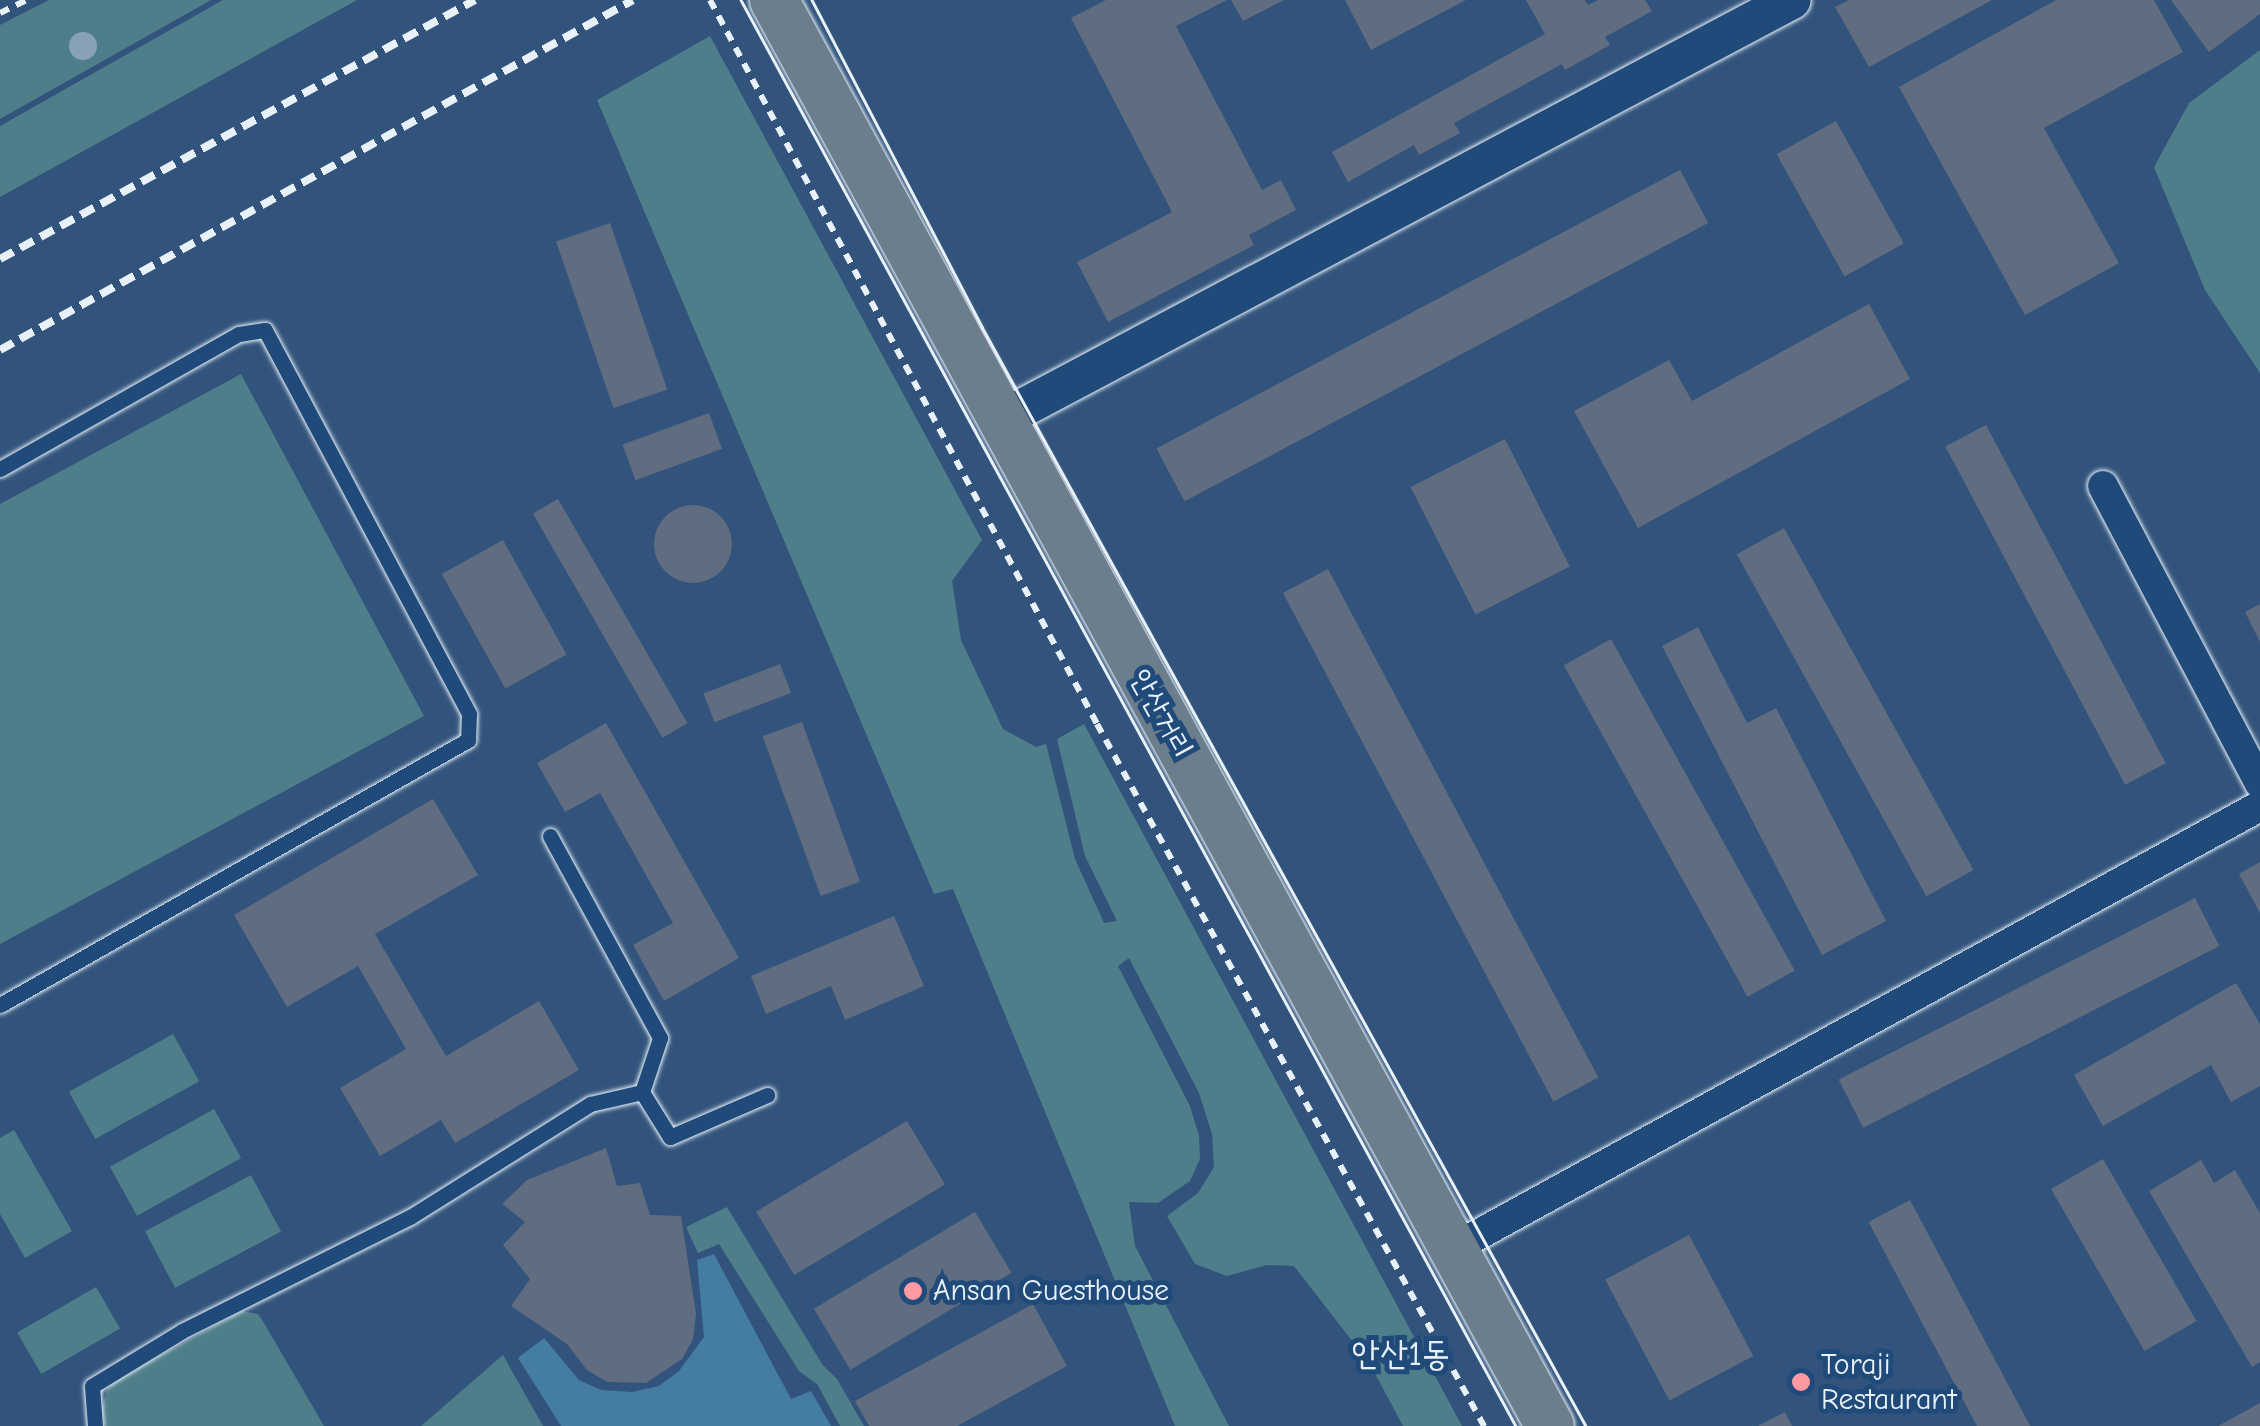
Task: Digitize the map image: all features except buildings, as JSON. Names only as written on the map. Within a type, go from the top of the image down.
[{"type":"main road","name":"안산거리","points":[[774,0],[1550,1426]]},
{"type":"street","points":[[1000,420],[1792,0]]},
{"type":"street","points":[[2103,486],[2260,784]]},
{"type":"street","points":[[1454,1248],[2260,806]]},
{"type":"lane","points":[[0,469],[239,334],[265,330],[470,714],[468,740],[0,1005]]},
{"type":"lane","points":[[550,836],[660,1038],[642,1092]]},
{"type":"lane","points":[[642,1092],[670,1137],[766,1095]]},
{"type":"lane","points":[[95,1426],[92,1386],[182,1331],[410,1217],[590,1104],[642,1092]]},
{"type":"path","points":[[0,14],[27,0]]},
{"type":"path","points":[[710,0],[1097,724],[1484,1426]]},
{"type":"green space","points":[[49,0],[211,0],[0,119],[0,25]]},
{"type":"green space","points":[[223,0],[357,0],[0,197],[0,126]]},
{"type":"green space","points":[[710,36],[982,540],[952,581],[961,640],[1003,729],[1036,747],[1046,744],[1075,859],[1104,923],[1117,921],[1085,856],[1057,739],[1084,724],[1462,1426],[1403,1426],[1370,1364],[1294,1266],[1267,1265],[1227,1276],[1195,1264],[1167,1216],[1198,1193],[1214,1167],[1212,1134],[1199,1093],[1129,958],[1118,966],[1190,1106],[1199,1136],[1200,1159],[1190,1181],[1158,1203],[1129,1202],[1135,1246],[1229,1426],[1175,1426],[953,889],[934,894],[597,100]]},
{"type":"green space","points":[[2260,50],[2260,373],[2205,290],[2154,167],[2189,103]]},
{"type":"green space","points":[[241,374],[424,716],[0,944],[0,504]]},
{"type":"green space","points":[[173,1034],[199,1081],[95,1139],[69,1092]]},
{"type":"green space","points":[[214,1109],[241,1158],[137,1216],[110,1167]]},
{"type":"green space","points":[[14,1130],[72,1231],[25,1258],[0,1214],[0,1138]]},
{"type":"green space","points":[[251,1175],[281,1232],[175,1288],[145,1231]]},
{"type":"green space","points":[[727,1207],[864,1426],[840,1426],[817,1384],[799,1371],[719,1244],[698,1253],[686,1227]]},
{"type":"green space","points":[[96,1287],[120,1329],[41,1374],[17,1332]]},
{"type":"green space","points":[[242,1311],[258,1314],[324,1426],[105,1426],[102,1408],[107,1389],[115,1380]]},
{"type":"green space","points":[[503,1355],[543,1426],[421,1426]]},
{"type":"water","points":[[714,1254],[791,1399],[811,1391],[831,1426],[561,1426],[518,1358],[544,1338],[579,1380],[601,1390],[632,1392],[659,1386],[679,1371],[704,1337],[697,1260]]},
{"type":"tram line","points":[[741,0],[1516,1426]]},
{"type":"tram line","points":[[812,0],[982,327],[1586,1426]]},
{"type":"railway","points":[[0,259],[475,0]]},
{"type":"railway","points":[[0,350],[633,0]]},
{"type":"place","name":"Ansan Guesthouse","points":[[913,1291]]},
{"type":"place","name":"Toraji Restaurant","points":[[1801,1382]]},
{"type":"district","name":"안산1동","points":[[1401,1354]]}]
